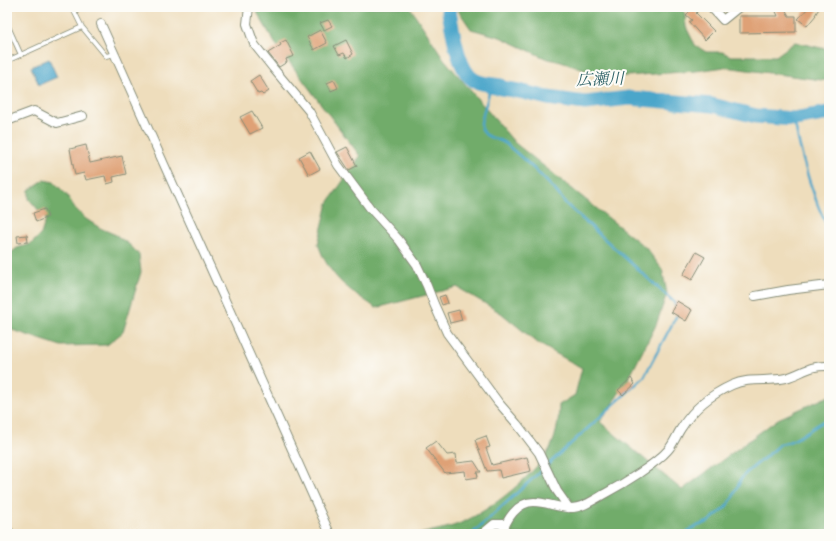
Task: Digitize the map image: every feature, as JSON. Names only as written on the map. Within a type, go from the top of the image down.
[{"type":"street","points":[[249,7],[247,24],[254,44],[309,111],[338,164],[370,208],[399,240],[417,265],[447,333],[539,454],[557,490],[569,508]]},
{"type":"street","points":[[711,7],[723,20],[739,7]]},
{"type":"street","points":[[101,24],[330,534]]},
{"type":"street","points":[[7,121],[34,111],[57,123],[83,116]]},
{"type":"street","points":[[755,296],[829,285]]},
{"type":"street","points":[[502,534],[505,524],[515,510],[528,503],[534,502],[569,508],[583,505],[593,501],[653,463],[668,451],[692,413],[701,404],[734,384],[786,378],[813,366],[829,366]]},
{"type":"street","points":[[482,534],[494,524],[505,524]]},
{"type":"street","points":[[7,529],[11,534]]},
{"type":"lane","points":[[72,7],[82,27],[106,56],[115,54]]},
{"type":"lane","points":[[7,24],[21,55]]},
{"type":"lane","points":[[7,61],[82,27]]},
{"type":"green space","points":[[254,7],[410,7],[444,59],[515,143],[646,248],[662,269],[667,293],[656,325],[629,378],[600,422],[682,490],[778,419],[829,396],[829,534],[420,534],[453,526],[465,521],[491,506],[528,476],[546,455],[552,444],[556,431],[559,405],[575,395],[582,368],[539,344],[501,313],[457,287],[376,308],[350,290],[333,273],[321,253],[318,244],[328,203],[360,156],[275,43]]},
{"type":"green space","points":[[456,7],[684,7],[686,27],[695,45],[706,52],[722,52],[731,56],[776,56],[795,42],[829,49],[829,81],[725,67],[696,71],[613,77],[596,74],[545,58],[500,37],[471,29]]},
{"type":"green space","points":[[44,180],[54,182],[66,194],[75,208],[86,219],[100,228],[116,235],[131,246],[139,255],[141,272],[123,332],[107,345],[61,346],[12,330],[7,324],[7,256],[17,248],[31,244],[41,234],[46,219],[29,199],[29,190]]},
{"type":"water","points":[[49,59],[57,77],[39,85],[31,67]]},
{"type":"building","points":[[686,7],[695,7],[699,10],[696,13],[714,31],[705,40],[689,22],[692,20],[686,15],[690,11]]},
{"type":"building","points":[[774,7],[784,7],[789,16],[796,16],[796,32],[739,33],[739,16],[778,16]]},
{"type":"building","points":[[809,7],[820,7],[816,15],[807,26],[798,19]]},
{"type":"building","points":[[328,20],[332,26],[324,30],[320,23]]},
{"type":"building","points":[[320,30],[327,43],[314,50],[307,37]]},
{"type":"building","points":[[286,40],[294,56],[286,59],[287,62],[279,67],[268,53]]},
{"type":"building","points":[[346,40],[353,54],[347,58],[344,53],[339,55],[334,46]]},
{"type":"building","points":[[259,75],[269,91],[263,95],[261,93],[258,94],[250,81]]},
{"type":"building","points":[[334,80],[338,88],[331,91],[327,83]]},
{"type":"building","points":[[252,111],[262,128],[250,134],[240,117]]},
{"type":"building","points":[[86,145],[90,163],[122,156],[126,174],[113,177],[114,182],[107,184],[105,176],[86,180],[84,173],[75,175],[70,149]]},
{"type":"building","points":[[347,147],[357,166],[349,170],[337,152]]},
{"type":"building","points":[[310,151],[320,169],[309,175],[299,157]]},
{"type":"building","points":[[45,209],[48,217],[36,222],[33,213]]},
{"type":"building","points":[[27,235],[28,242],[18,243],[17,236]]},
{"type":"building","points":[[696,252],[705,257],[692,280],[683,275]]},
{"type":"building","points":[[445,295],[448,303],[442,305],[439,297]]},
{"type":"building","points":[[677,301],[692,310],[686,321],[671,312]]},
{"type":"building","points":[[459,310],[462,320],[450,323],[447,313]]},
{"type":"building","points":[[631,378],[635,384],[623,395],[618,390]]},
{"type":"building","points":[[486,436],[490,447],[486,448],[492,465],[527,457],[531,471],[501,478],[499,470],[487,471],[475,440]]},
{"type":"building","points":[[436,441],[447,455],[456,454],[457,463],[474,461],[481,472],[477,472],[478,477],[466,479],[465,471],[445,473],[426,448]]},
{"type":"waterway","name":"広瀬川","points":[[448,7],[459,57],[468,75],[474,80],[501,86]]},
{"type":"waterway","points":[[490,86],[481,122],[485,134],[506,144],[521,157],[546,180],[566,204],[675,303],[675,306],[677,307]]},
{"type":"waterway","name":"広瀬川","points":[[490,86],[548,98],[585,103],[629,98],[712,105],[756,116],[794,119],[829,113]]},
{"type":"waterway","points":[[794,119],[809,180],[817,204],[829,231]]},
{"type":"waterway","points":[[472,534],[644,377],[678,313]]},
{"type":"waterway","points":[[686,534],[692,528],[708,522],[725,508],[732,499],[741,479],[746,473],[780,444],[787,443],[799,437],[829,419]]}]
